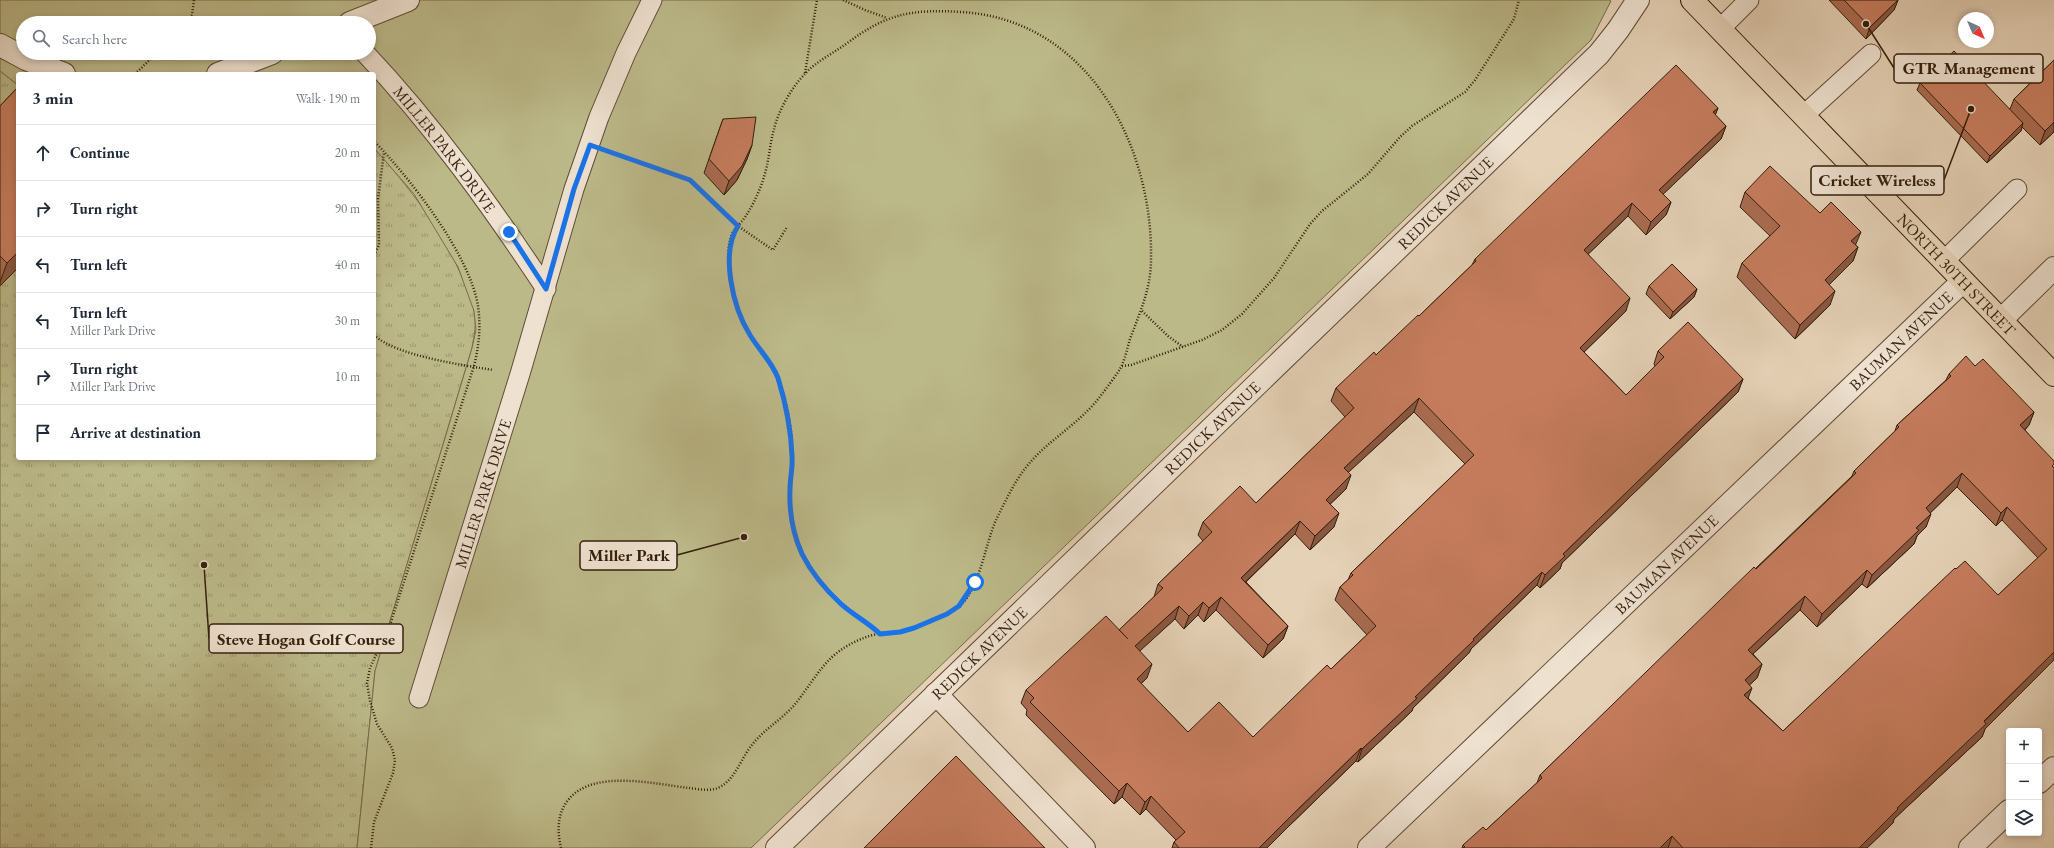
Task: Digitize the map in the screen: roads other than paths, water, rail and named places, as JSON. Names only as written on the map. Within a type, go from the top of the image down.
[{"type":"highway","name":"NORTH 30TH STREET","points":[[1692,0],[2054,375]]},
{"type":"street","points":[[368,16],[408,0]]},
{"type":"street","name":"REDICK AVENUE","points":[[777,848],[1599,54],[1618,30],[1638,0]]},
{"type":"street","points":[[0,45],[16,54]]},
{"type":"street","points":[[26,60],[59,72]]},
{"type":"street","points":[[223,72],[254,60]]},
{"type":"street","points":[[2001,320],[2054,268]]},
{"type":"street","name":"BAUMAN AVENUE","points":[[1369,848],[1963,281]]},
{"type":"street","points":[[936,694],[1084,848]]},
{"type":"street","points":[[2042,779],[2054,768]]},
{"type":"street","points":[[1970,848],[2006,814]]},
{"type":"lane","name":"MILLER PARK DRIVE","points":[[419,698],[546,289],[574,189],[626,53],[652,0]]},
{"type":"lane","points":[[1720,29],[1749,0]]},
{"type":"lane","points":[[1803,116],[1871,54]]},
{"type":"lane","name":"MILLER PARK DRIVE","points":[[371,60],[440,139],[509,232],[546,289]]},
{"type":"lane","points":[[1944,261],[2017,189]]},
{"type":"place","name":"GTR Management","points":[[1866,24]]},
{"type":"place","name":"Cricket Wireless","points":[[1971,109]]},
{"type":"place","name":"Miller Park","points":[[744,537]]},
{"type":"place","name":"Steve Hogan Golf Course","points":[[204,565]]}]
